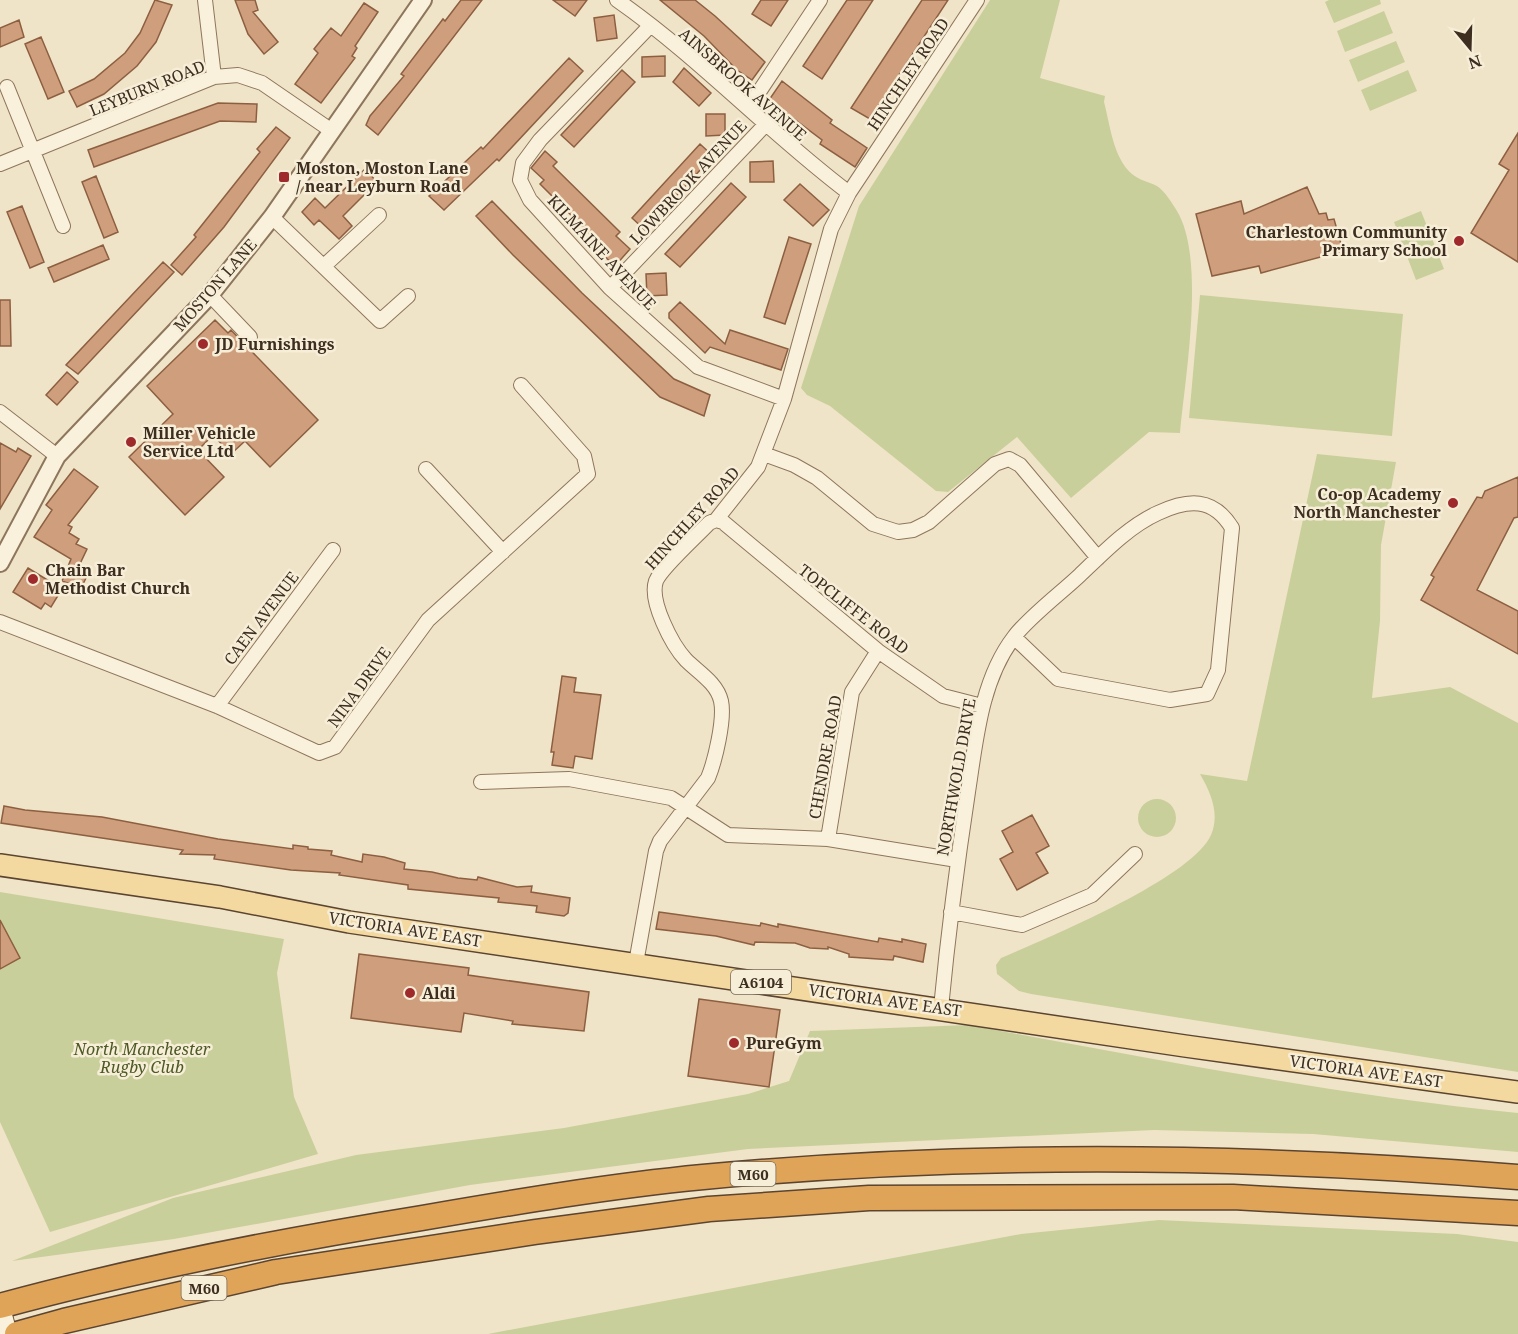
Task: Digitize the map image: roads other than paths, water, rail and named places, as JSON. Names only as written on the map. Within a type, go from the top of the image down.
[{"type":"highway","name":"M60","points":[[0,1307],[265,1244],[530,1200],[701,1178],[864,1165],[1053,1161],[1234,1161],[1411,1168],[1518,1177]]},
{"type":"highway","name":"M60","points":[[17,1334],[276,1272],[535,1232],[709,1209],[869,1198],[1233,1197],[1518,1213]]},
{"type":"main road","name":"VICTORIA AVE EAST","points":[[1,866],[220,897],[349,922],[1185,1046],[1518,1092]]},
{"type":"main road","points":[[0,1307],[7,1334]]},
{"type":"street","points":[[205,0],[214,77]]},
{"type":"street","name":"MOSTON LANE","points":[[0,563],[57,456],[210,295],[272,218],[423,0]]},
{"type":"street","name":"AINSBROOK AVENUE","points":[[617,0],[749,107],[765,125],[801,157],[849,193]]},
{"type":"street","points":[[749,107],[820,0]]},
{"type":"street","name":"HINCHLEY ROAD","points":[[636,963],[656,851],[704,784],[713,766],[722,710],[721,699],[710,682],[678,650],[658,610],[655,589],[657,579],[709,523],[716,520],[758,467],[784,399],[831,229],[849,193],[977,0]]},
{"type":"street","name":"KILMAINE AVENUE","points":[[650,26],[540,140],[523,164],[520,180],[536,207],[610,288],[698,367],[784,399]]},
{"type":"street","name":"LEYBURN ROAD","points":[[0,164],[214,77],[238,75],[262,82],[332,131]]},
{"type":"street","points":[[7,87],[63,226]]},
{"type":"street","name":"LOWBROOK AVENUE","points":[[610,288],[765,125]]},
{"type":"street","points":[[324,266],[379,215]]},
{"type":"street","points":[[272,218],[380,321],[408,296]]},
{"type":"street","points":[[210,295],[250,337]]},
{"type":"street","name":"NINA DRIVE","points":[[0,622],[217,706],[319,753],[335,747],[428,620],[588,474],[584,456],[521,385]]},
{"type":"street","points":[[0,412],[57,456]]},
{"type":"street","points":[[764,454],[794,465],[817,478],[873,525],[898,532],[913,530],[929,522],[995,464],[1009,459],[1020,465],[1098,558]]},
{"type":"street","points":[[426,469],[502,552]]},
{"type":"street","name":"NORTHWOLD DRIVE","points":[[941,1008],[957,860],[982,706],[1014,637],[1098,558],[1138,524],[1175,506],[1191,504],[1211,505],[1225,517],[1232,528],[1233,538],[1218,670],[1207,694],[1170,700],[1058,679],[1014,637]]},
{"type":"street","name":"TOPCLIFFE ROAD","points":[[716,520],[723,522],[878,651],[943,696],[982,706]]},
{"type":"street","name":"CAEN AVENUE","points":[[217,706],[333,550]]},
{"type":"street","name":"CHENDRE ROAD","points":[[828,839],[852,692],[878,651]]},
{"type":"street","points":[[481,782],[569,779],[671,798],[728,835],[828,839],[957,860]]},
{"type":"street","points":[[951,912],[1022,925],[1092,895],[1136,854]]},
{"type":"place","name":"Moston, Moston Lane / near Leyburn Road","points":[[284,177]]},
{"type":"place","name":"Charlestown Community Primary School","points":[[1459,241]]},
{"type":"place","name":"JD Furnishings","points":[[203,344]]},
{"type":"place","name":"Miller Vehicle Service Ltd","points":[[131,442]]},
{"type":"place","name":"Co-op Academy North Manchester","points":[[1453,503]]},
{"type":"place","name":"Chain Bar Methodist Church","points":[[33,579]]},
{"type":"place","name":"Aldi","points":[[410,993]]},
{"type":"place","name":"PureGym","points":[[734,1043]]},
{"type":"park label","name":"North Manchester Rugby Club","points":[[142,1058]]}]
